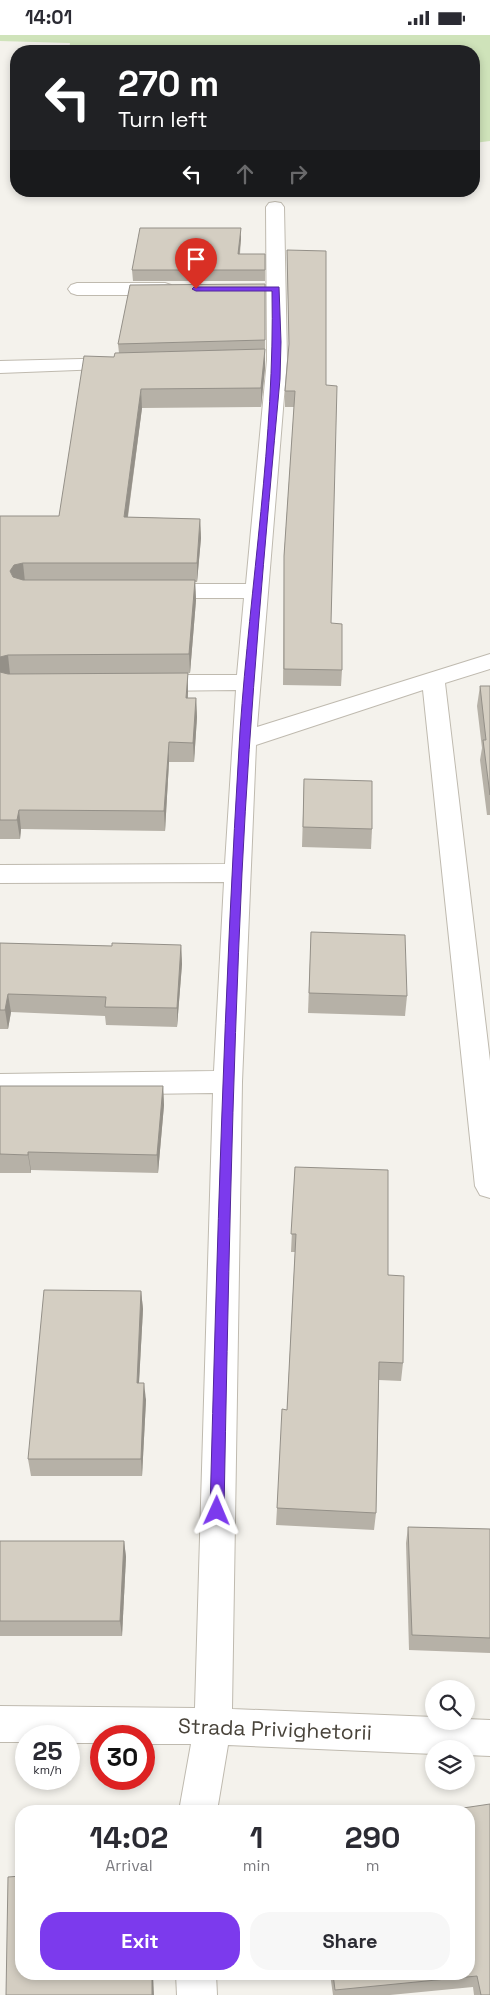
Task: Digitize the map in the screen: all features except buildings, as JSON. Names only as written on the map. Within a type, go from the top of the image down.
[{"type":"street","points":[[199,1805],[213,1725],[228,1082],[236,873],[248,683],[257,591],[268,360],[266,288],[275,207]]},
{"type":"street","points":[[77,289],[186,289]]},
{"type":"street","points":[[0,367],[139,363]]},
{"type":"street","points":[[141,591],[257,591]]},
{"type":"street","points":[[244,741],[291,724],[490,661]]},
{"type":"street","points":[[433,679],[490,1186]]},
{"type":"street","points":[[129,683],[248,683]]},
{"type":"street","points":[[0,874],[236,873]]},
{"type":"street","points":[[0,1085],[228,1082]]},
{"type":"street","name":"Strada Privighetorii","points":[[0,1724],[213,1725],[490,1738]]},
{"type":"street","points":[[196,1980],[197,1995]]},
{"type":"green space","points":[[0,35],[490,35],[490,141],[480,142],[480,45],[70,45],[70,43],[0,41]]},
{"type":"route","points":[[196,289],[276,288],[277,342],[276,379],[248,683],[236,873],[225,1160],[217,1511]]}]
